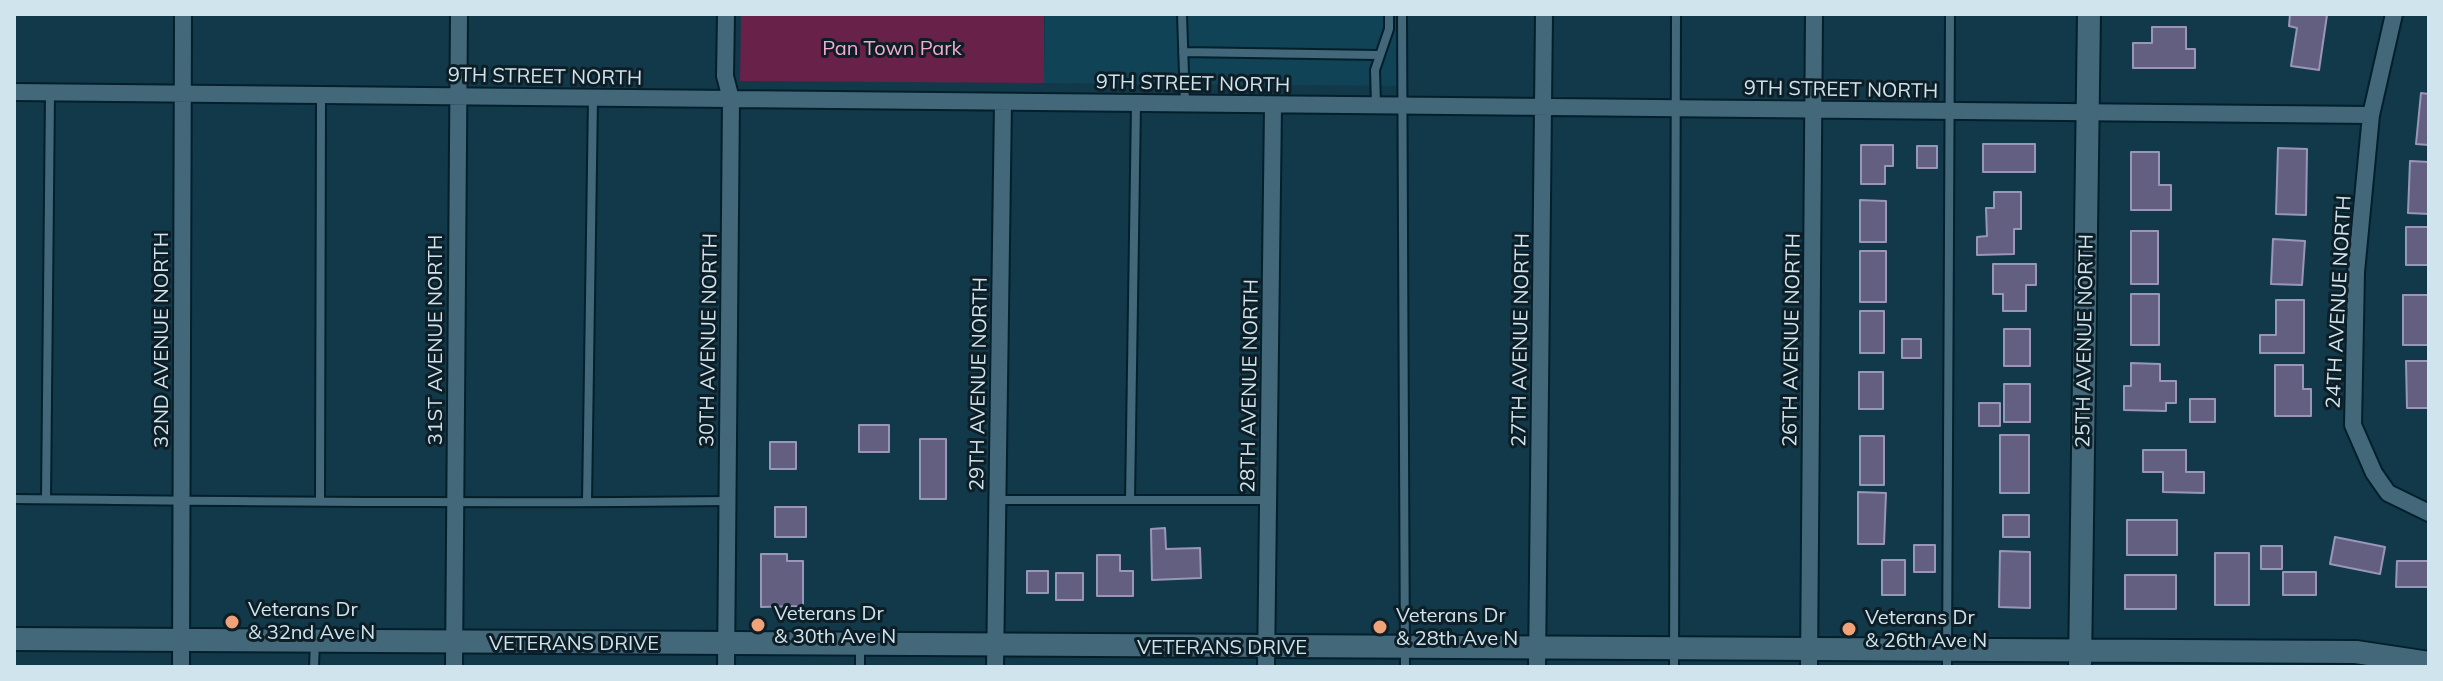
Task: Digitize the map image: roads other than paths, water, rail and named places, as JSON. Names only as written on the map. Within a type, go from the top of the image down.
[{"type":"main road","name":"25TH AVENUE NORTH","points":[[2080,660],[2089,14]]},
{"type":"main road","name":"VETERANS DRIVE","points":[[14,639],[454,643],[726,656],[2218,659],[2429,663]]},
{"type":"street","name":"32ND AVENUE NORTH","points":[[181,667],[183,14]]},
{"type":"street","name":"31ST AVENUE NORTH","points":[[454,667],[459,14]]},
{"type":"street","name":"30TH AVENUE NORTH","points":[[726,14],[725,76],[731,99],[726,656]]},
{"type":"street","name":"27TH AVENUE NORTH","points":[[1538,658],[1544,14]]},
{"type":"street","name":"26TH AVENUE NORTH","points":[[1809,659],[1814,14]]},
{"type":"street","name":"24TH AVENUE NORTH","points":[[2394,14],[2371,115],[2356,272],[2353,425],[2374,473],[2388,493],[2429,513]]},
{"type":"street","name":"9TH STREET NORTH","points":[[14,92],[2371,115]]},
{"type":"street","name":"29TH AVENUE NORTH","points":[[996,657],[1003,102]]},
{"type":"street","name":"28TH AVENUE NORTH","points":[[1266,658],[1273,106]]},
{"type":"lane","points":[[1182,14],[1185,104]]},
{"type":"lane","points":[[1376,106],[1375,70],[1389,29],[1389,14]]},
{"type":"lane","points":[[1402,14],[1400,106],[1405,658]]},
{"type":"lane","points":[[1674,658],[1676,14]]},
{"type":"lane","points":[[1947,659],[1950,14]]},
{"type":"lane","points":[[1183,52],[1378,55]]},
{"type":"lane","points":[[46,499],[50,92]]},
{"type":"lane","points":[[320,499],[321,95]]},
{"type":"lane","points":[[587,502],[593,98]]},
{"type":"lane","points":[[1130,500],[1136,104]]},
{"type":"lane","points":[[14,499],[320,499],[455,503],[727,501]]},
{"type":"lane","points":[[998,500],[1268,500]]},
{"type":"lane","points":[[314,667],[315,642]]},
{"type":"place","name":"Veterans Dr & 32nd Ave N","points":[[232,622]]},
{"type":"place","name":"Veterans Dr & 30th Ave N","points":[[758,625]]},
{"type":"place","name":"Veterans Dr & 28th Ave N","points":[[1380,627]]},
{"type":"place","name":"Veterans Dr & 26th Ave N","points":[[1849,629]]},
{"type":"park label","name":"Pan Town Park","points":[[892,49]]}]
